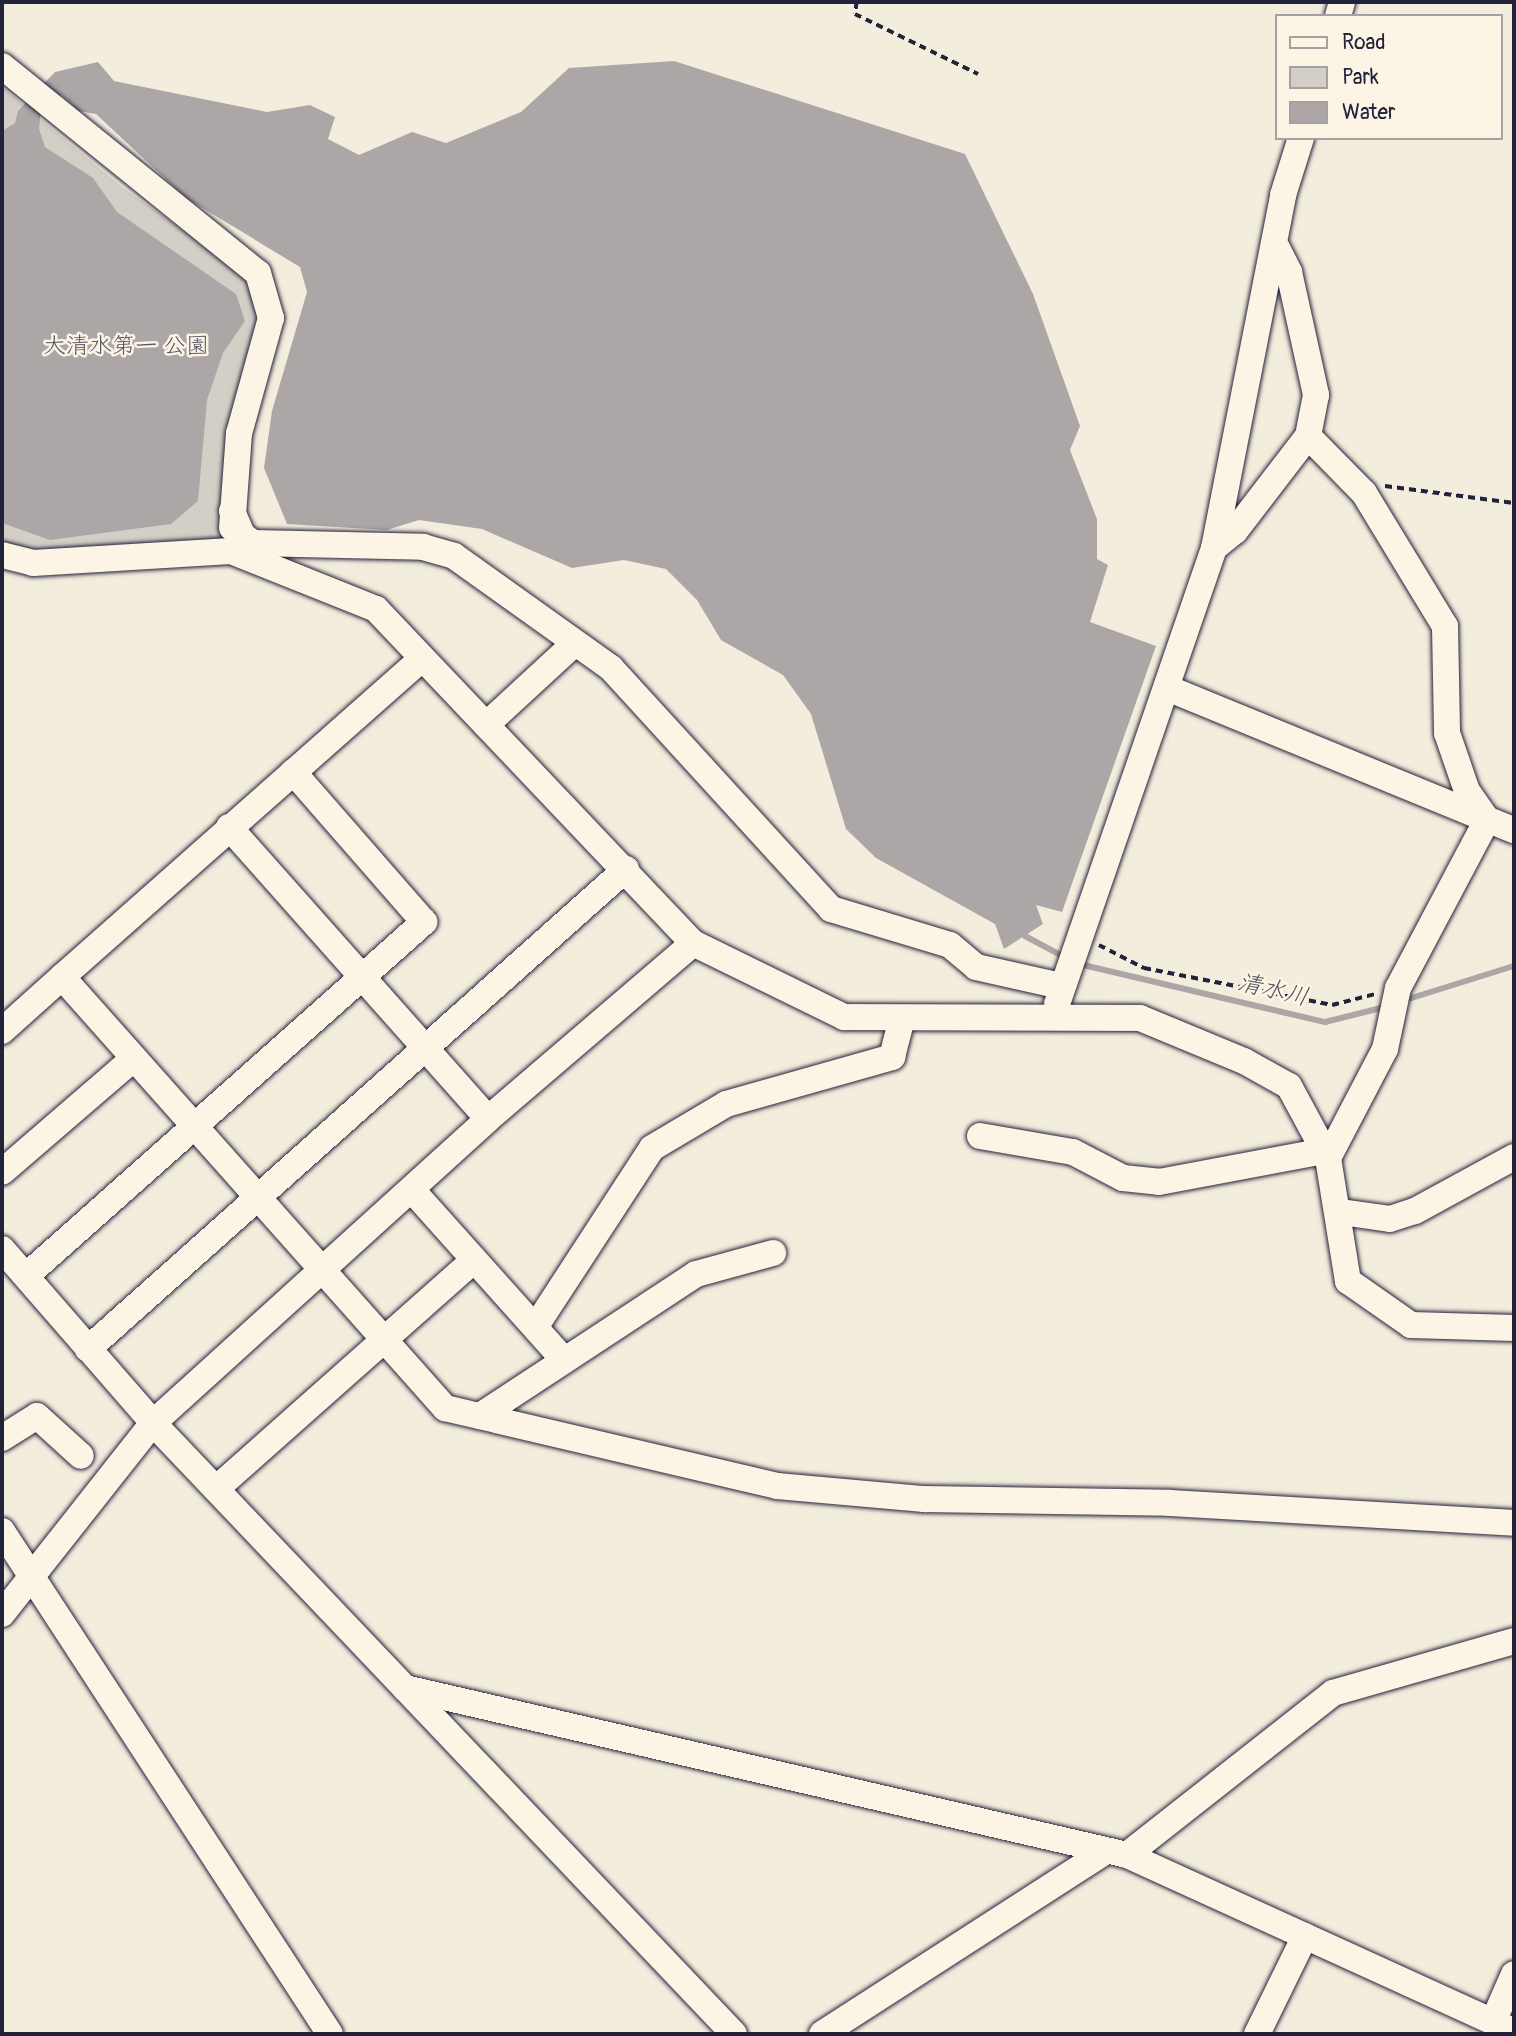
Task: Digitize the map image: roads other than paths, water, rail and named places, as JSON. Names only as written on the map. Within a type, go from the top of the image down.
[{"type":"street","points":[[2,66],[258,274],[271,318],[239,433],[231,551]]},
{"type":"street","points":[[1054,1014],[1078,937],[1214,548],[1277,248],[1283,195],[1300,140]]},
{"type":"street","points":[[1214,548],[1235,531],[1308,436],[1316,395],[1289,272],[1277,248]]},
{"type":"street","points":[[1308,436],[1364,493],[1445,626],[1447,733],[1467,791],[1488,820]]},
{"type":"street","points":[[232,511],[242,535],[253,543],[423,547],[454,556],[611,668],[831,909],[950,945],[976,967],[1063,981]]},
{"type":"street","points":[[2,555],[33,563],[231,551],[376,609],[421,659],[626,869],[692,943],[844,1017],[1054,1014],[1140,1018],[1244,1060],[1289,1087],[1326,1154],[1341,1212],[1348,1281],[1411,1325],[1514,1328]]},
{"type":"street","points":[[486,725],[575,643]]},
{"type":"street","points":[[2,1031],[421,659]]},
{"type":"street","points":[[1167,688],[1514,830]]},
{"type":"street","points":[[26,1276],[424,922],[293,772]]},
{"type":"street","points":[[1326,1154],[1385,1049],[1396,997],[1488,820]]},
{"type":"street","points":[[229,827],[362,977],[428,1046],[488,1119]]},
{"type":"street","points":[[88,1349],[626,869]]},
{"type":"street","points":[[2,1614],[30,1575],[153,1423],[488,1119],[692,943]]},
{"type":"street","points":[[62,977],[445,1408],[777,1486],[924,1499],[1170,1503],[1514,1522]]},
{"type":"street","points":[[536,1326],[652,1148],[726,1104],[892,1056],[902,1018]]},
{"type":"street","points":[[2,1172],[134,1058]]},
{"type":"street","points":[[980,1136],[1073,1152],[1123,1178],[1159,1182],[1326,1154]]},
{"type":"street","points":[[1341,1212],[1390,1219],[1415,1211],[1514,1157]]},
{"type":"street","points":[[412,1190],[564,1360]]},
{"type":"street","points":[[2,1249],[153,1423],[734,2034]]},
{"type":"street","points":[[480,1416],[696,1274],[773,1253]]},
{"type":"street","points":[[216,1489],[474,1260]]},
{"type":"street","points":[[2,1438],[37,1416],[81,1456]]},
{"type":"street","points":[[2,1531],[330,2034]]},
{"type":"street","points":[[822,2034],[1115,1854],[1333,1693],[1514,1641]]},
{"type":"street","points":[[405,1688],[1115,1854],[1504,2026],[1514,1974]]},
{"type":"street","points":[[1257,2034],[1305,1936]]},
{"type":"water","points":[[674,61],[965,154],[1033,294],[1080,426],[1070,450],[1097,519],[1097,559],[1108,565],[1090,622],[1156,646],[1062,912],[1036,905],[1043,924],[1004,949],[995,924],[876,858],[846,829],[811,714],[783,675],[721,640],[697,600],[666,569],[624,560],[572,568],[482,529],[419,520],[387,530],[287,524],[264,468],[272,411],[307,292],[300,267],[186,198],[96,114],[79,111],[61,95],[41,109],[39,129],[45,147],[93,178],[117,212],[236,294],[245,321],[223,353],[207,400],[198,501],[171,524],[50,540],[2,523],[2,131],[15,123],[18,111],[55,72],[98,62],[114,81],[267,112],[310,105],[335,117],[328,139],[359,155],[412,132],[446,143],[521,112],[569,68]]},
{"type":"waterway","name":"清水川","points":[[1025,936],[1066,958]]},
{"type":"waterway","name":"清水川","points":[[1079,964],[1325,1022],[1385,1007]]},
{"type":"waterway","name":"清水川","points":[[1402,1001],[1514,966]]},
{"type":"park label","name":"大清水第一 公園","points":[[126,346]]}]
